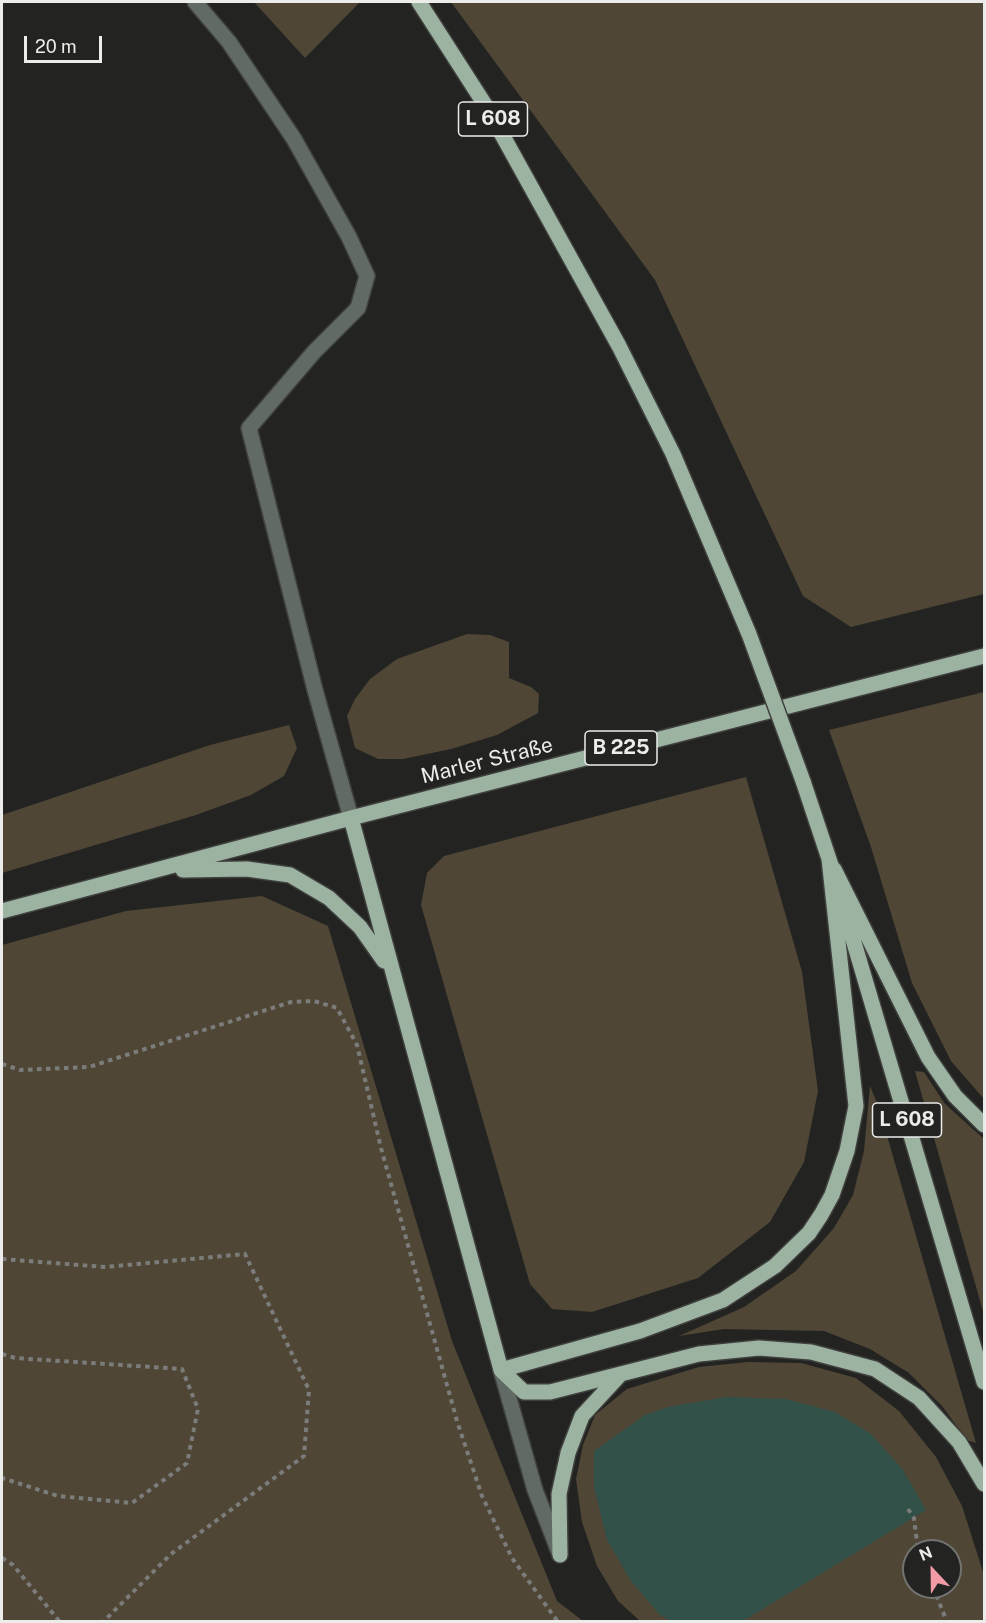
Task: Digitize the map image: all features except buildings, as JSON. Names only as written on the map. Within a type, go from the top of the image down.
[{"type":"main road","name":"L 608","points":[[419,2],[489,111],[605,319],[673,454],[749,634],[829,859],[984,1382]]},
{"type":"main road","name":"Marler Straße","points":[[2,911],[351,818],[984,656]]},
{"type":"main road","points":[[351,818],[501,1370],[524,1392],[550,1392],[699,1354],[759,1348],[811,1352],[875,1370],[919,1398],[959,1442],[984,1484]]},
{"type":"main road","points":[[829,859],[928,1057],[956,1096],[984,1125]]},
{"type":"main road","points":[[501,1370],[640,1331],[723,1300],[775,1266],[808,1233],[821,1215],[832,1195],[847,1151],[855,1106],[829,859]]},
{"type":"main road","points":[[161,870],[247,869],[290,875],[329,898],[360,927],[391,971]]},
{"type":"main road","points":[[560,1555],[560,1494],[568,1453],[582,1416],[619,1376]]},
{"type":"lane","points":[[195,2],[229,42],[294,139],[367,276],[358,308],[314,352],[249,428],[315,690],[351,818]]},
{"type":"lane","points":[[501,1370],[535,1490],[560,1555]]},
{"type":"path","points":[[2,1064],[20,1070],[89,1067],[291,1002],[314,1001],[337,1008],[357,1045],[381,1148],[457,1421],[482,1496],[512,1558],[558,1622]]},
{"type":"path","points":[[2,1259],[105,1267],[245,1254],[309,1390],[304,1456],[171,1554],[103,1622]]},
{"type":"path","points":[[2,1354],[15,1358],[182,1370],[198,1409],[187,1463],[132,1503],[58,1496],[2,1478]]},
{"type":"path","points":[[908,1509],[914,1518],[917,1539]]},
{"type":"path","points":[[2,1558],[13,1565],[60,1622]]},
{"type":"path","points":[[937,1599],[946,1622]]},
{"type":"shaded area","points":[[254,2],[360,2],[305,58]]},
{"type":"shaded area","points":[[451,2],[984,2],[984,594],[851,627],[803,596],[655,280]]},
{"type":"shaded area","points":[[467,634],[490,635],[509,642],[509,678],[531,687],[539,694],[538,713],[497,735],[451,749],[403,759],[378,759],[355,748],[347,716],[355,699],[370,679],[397,659]]},
{"type":"shaded area","points":[[984,692],[984,1099],[951,1061],[912,983],[871,847],[829,730]]},
{"type":"shaded area","points":[[289,725],[297,748],[284,776],[251,795],[196,815],[2,873],[2,815],[210,745]]},
{"type":"shaded area","points":[[746,777],[802,972],[818,1091],[804,1162],[770,1222],[698,1278],[592,1312],[552,1309],[530,1284],[421,905],[427,873],[444,856]]},
{"type":"shaded area","points":[[262,896],[328,926],[452,1341],[557,1601],[583,1621],[2,1621],[2,945],[126,911]]},
{"type":"shaded area","points":[[915,1071],[924,1072],[945,1104],[984,1139],[984,1315]]},
{"type":"shaded area","points":[[870,1086],[879,1108],[976,1443],[967,1440],[942,1406],[909,1373],[870,1349],[824,1331],[724,1329],[679,1336],[744,1307],[796,1271],[834,1228],[853,1195],[864,1151]]},
{"type":"shaded area","points":[[748,1362],[801,1363],[856,1378],[899,1411],[936,1457],[962,1506],[984,1575],[984,1621],[640,1621],[618,1601],[597,1566],[582,1522],[576,1479],[583,1445],[595,1415],[627,1389],[699,1367]]},
{"type":"shaded area","points":[[726,1397],[786,1399],[835,1412],[871,1434],[903,1470],[926,1510],[743,1621],[671,1621],[660,1615],[631,1581],[607,1540],[594,1487],[594,1451],[645,1415],[668,1407]]}]
